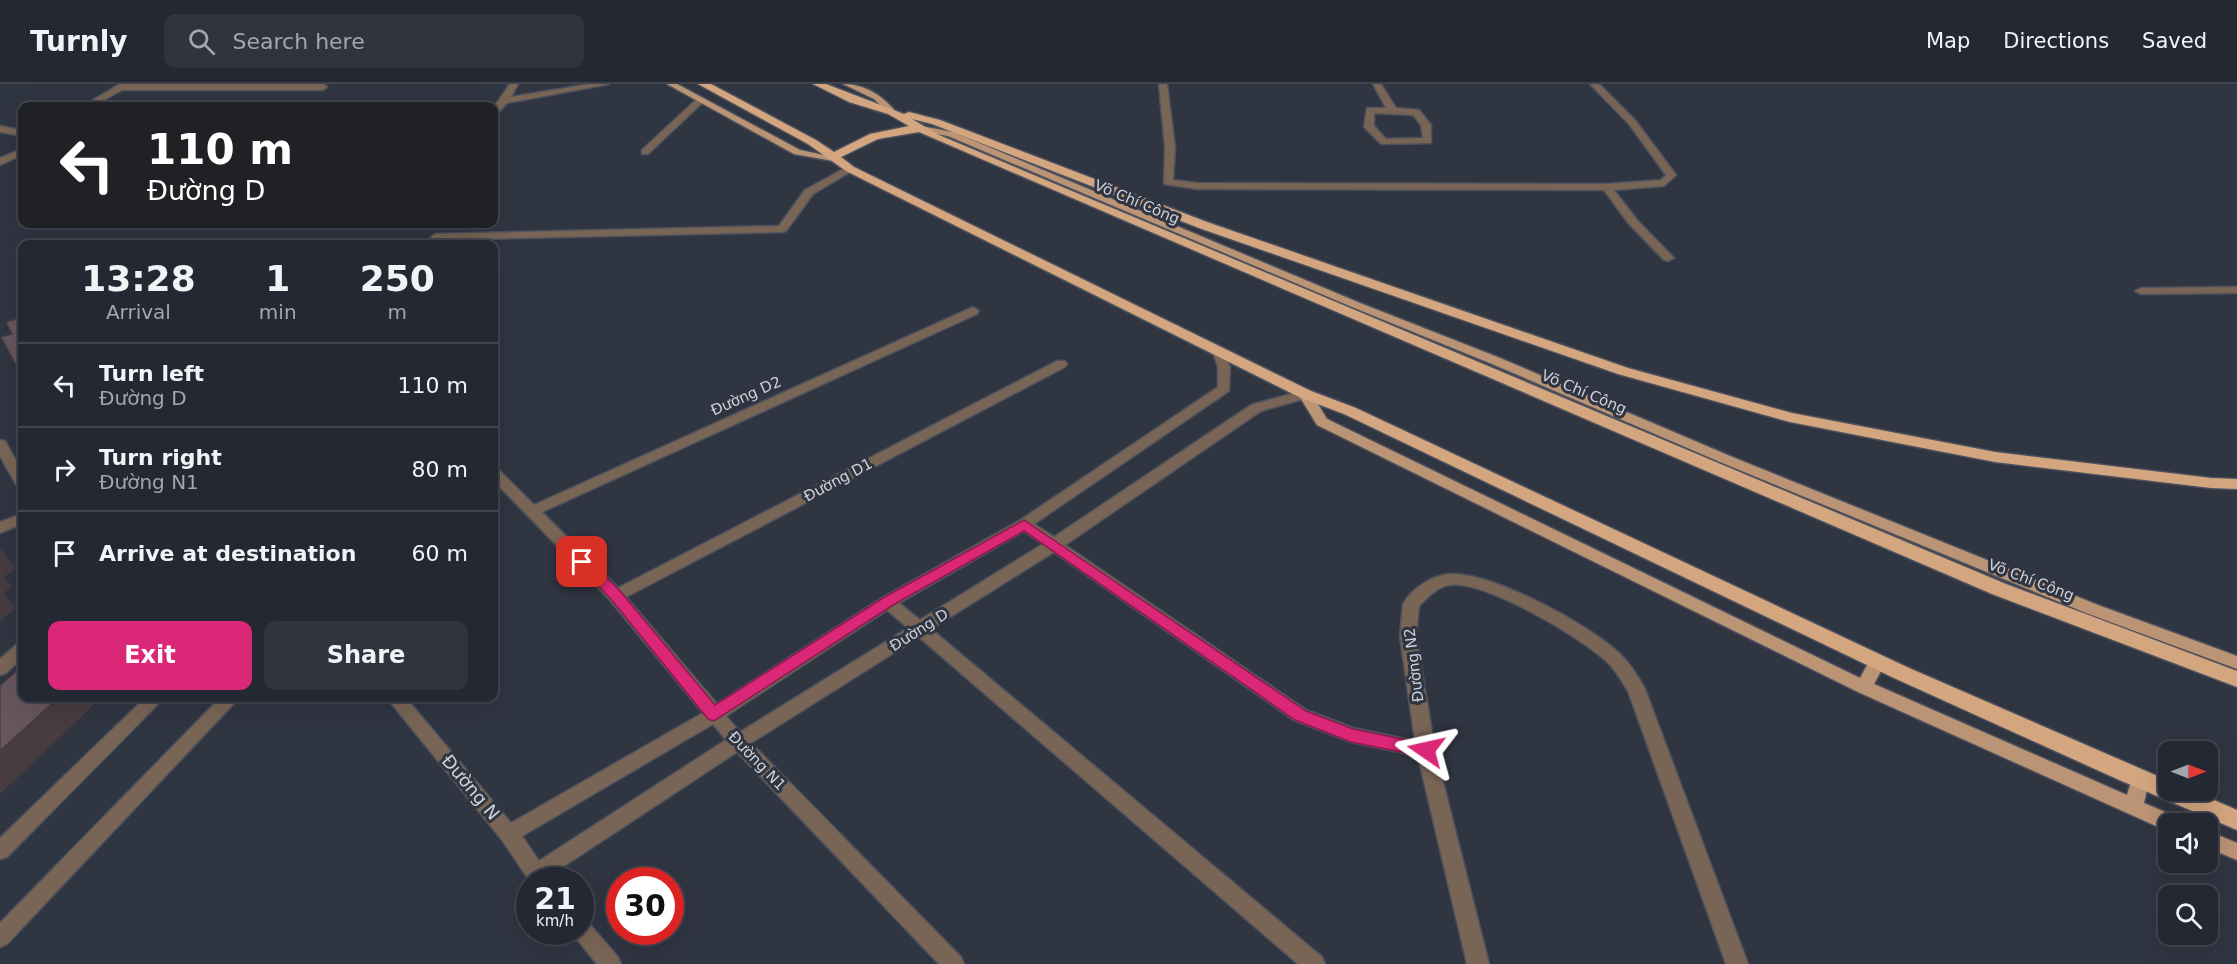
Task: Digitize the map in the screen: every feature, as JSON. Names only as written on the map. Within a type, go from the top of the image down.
[{"type":"highway","points":[[703,84],[812,142],[850,169],[1305,394],[1350,411],[1877,662],[2140,780],[2237,820]]},
{"type":"highway","name":"Võ Chí Công","points":[[818,84],[853,100],[892,112],[968,152],[2000,590],[2237,679]]},
{"type":"highway","points":[[812,142],[839,141],[867,133],[880,127],[892,112],[936,122],[1203,225],[1623,371],[1790,417],[1995,457],[2211,483],[2237,484]]},
{"type":"highway","points":[[833,158],[844,149],[873,137],[899,130],[921,129]]},
{"type":"main road","points":[[671,84],[797,152],[833,158]]},
{"type":"main road","name":"Võ Chí Công","points":[[846,84],[877,97],[892,112]]},
{"type":"main road","points":[[700,101],[722,94]]},
{"type":"main road","name":"Võ Chí Công","points":[[921,129],[950,134],[1356,305],[1496,361],[1725,459],[2092,609],[2237,663]]},
{"type":"main road","points":[[1305,394],[1322,422],[1864,687],[2158,818]]},
{"type":"main road","points":[[1864,687],[1877,662]]},
{"type":"main road","points":[[2134,807],[2140,780]]},
{"type":"main road","points":[[2218,843],[2237,852]]},
{"type":"street","points":[[498,108],[514,84]]},
{"type":"street","points":[[504,101],[605,84]]},
{"type":"street","points":[[1163,84],[1170,147],[1168,182],[1197,186],[1607,188],[1664,183],[1671,175],[1632,122],[1594,84]]},
{"type":"street","points":[[1377,84],[1392,110]]},
{"type":"street","points":[[94,102],[124,85],[322,87]]},
{"type":"street","points":[[645,152],[700,101]]},
{"type":"street","points":[[1370,110],[1392,110],[1416,112],[1426,125],[1428,141],[1384,142],[1369,127],[1370,110]]},
{"type":"street","points":[[0,129],[18,133]]},
{"type":"street","points":[[0,162],[18,154]]},
{"type":"street","points":[[436,237],[782,229],[809,192],[850,169]]},
{"type":"street","points":[[1607,188],[1633,222],[1668,258]]},
{"type":"street","points":[[2141,291],[2237,290]]},
{"type":"street","name":"Đường D2","points":[[532,511],[973,311]]},
{"type":"street","points":[[509,834],[714,715],[888,602],[1024,524],[1224,388],[1224,367],[1219,352]]},
{"type":"street","name":"Đường D1","points":[[616,596],[1060,364]]},
{"type":"street","name":"Đường D","points":[[553,867],[738,742],[1056,544],[1256,408],[1305,394]]},
{"type":"street","points":[[0,444],[18,476]]},
{"type":"street","name":"Đường N1","points":[[498,477],[616,596],[738,742],[953,964]]},
{"type":"street","points":[[0,528],[18,521]]},
{"type":"street","points":[[1024,524],[1056,544],[1300,716],[1351,735],[1426,750]]},
{"type":"street","name":"Đường N2","points":[[1478,964],[1426,750],[1408,636],[1411,604],[1428,587],[1452,578],[1478,582],[1589,637],[1614,657],[1636,690],[1737,964]]},
{"type":"street","points":[[888,602],[1314,964]]},
{"type":"street","points":[[0,669],[18,653]]},
{"type":"street","points":[[0,851],[151,702]]},
{"type":"street","points":[[0,937],[226,702]]},
{"type":"street","name":"Đường N","points":[[399,702],[509,834],[531,867]]},
{"type":"street","points":[[594,945],[610,964]]},
{"type":"building","points":[[18,318],[18,369],[1,337],[12,334],[6,322]]},
{"type":"building","points":[[18,670],[18,702],[54,702],[0,751],[0,686]]},
{"type":"route","points":[[582,562],[616,596],[714,715],[888,602],[1024,524],[1056,544],[1300,716],[1351,735],[1426,750]]}]
